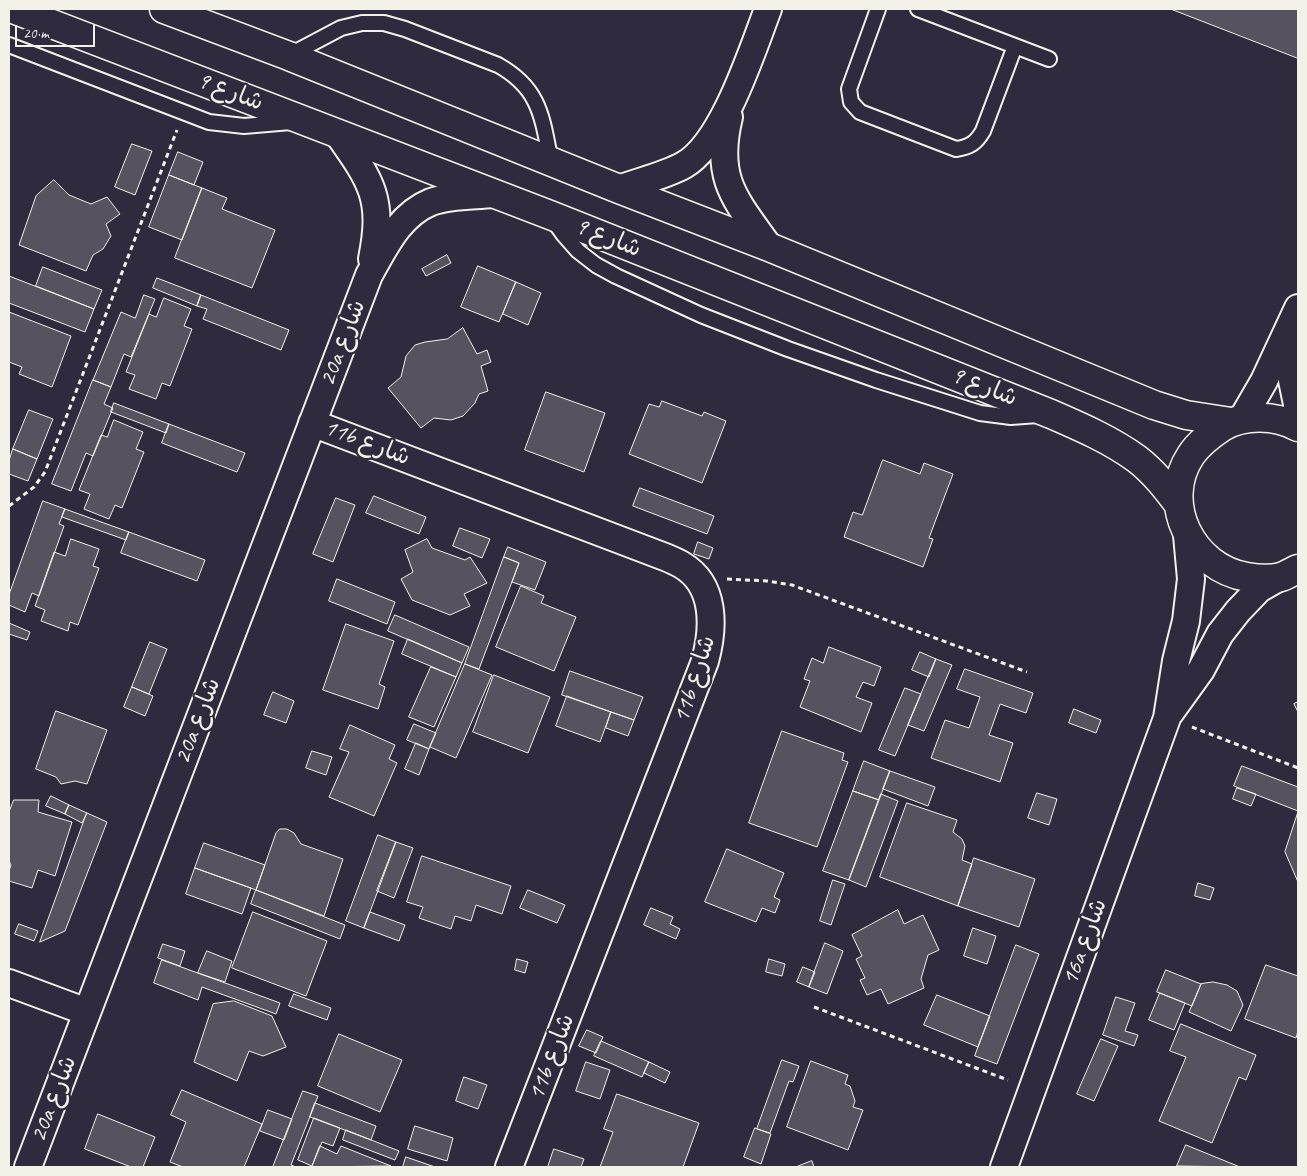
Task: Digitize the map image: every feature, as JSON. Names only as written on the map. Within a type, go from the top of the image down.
[{"type":"street","name":"شارع 9","points":[[13,9],[550,215],[1051,414],[1100,436],[1138,460],[1162,483],[1179,505]]},
{"type":"street","name":"شارع 9","points":[[164,9],[215,19],[289,56],[551,162],[769,247],[1122,390],[1154,405],[1186,415],[1236,421],[1259,417],[1276,419],[1298,427]]},
{"type":"street","points":[[619,189],[684,164],[700,152],[712,138],[735,92],[768,9]]},
{"type":"street","points":[[735,92],[724,142],[724,164],[729,185],[738,204],[769,247]]},
{"type":"street","name":"20a شارع","points":[[338,134],[369,181],[376,201],[378,221],[369,275]]},
{"type":"street","name":"20a شارع","points":[[29,1167],[369,275],[398,227],[413,212],[431,202],[452,197],[493,194]]},
{"type":"street","points":[[1289,573],[1258,579],[1236,576],[1217,566],[1200,553],[1188,535],[1179,505],[1181,480],[1191,455],[1208,436],[1236,421],[1264,381],[1298,309]]},
{"type":"street","points":[[1298,309],[1292,380],[1298,409]]},
{"type":"street","name":"11b شارع","points":[[312,423],[665,557],[684,566],[699,580],[708,599],[712,620],[711,640],[705,661],[509,1167]]},
{"type":"street","name":"16a شارع","points":[[1004,1167],[1167,718],[1176,661],[1186,621],[1191,579],[1188,535]]},
{"type":"street","name":"16a شارع","points":[[1167,718],[1201,670],[1220,634],[1238,611],[1259,589],[1289,573]]},
{"type":"street","points":[[9,983],[87,1012]]},
{"type":"lane","points":[[878,9],[849,89],[851,102],[860,112],[956,149],[968,147],[977,141],[983,131],[1015,46]]},
{"type":"lane","points":[[918,9],[1049,60]]},
{"type":"lane","points":[[289,56],[341,28],[362,23],[384,23],[405,29],[498,65],[511,72],[523,82],[532,94],[539,107],[543,121],[551,162]]},
{"type":"lane","points":[[9,45],[209,122],[244,126],[306,121]]},
{"type":"lane","points":[[550,215],[578,251],[596,265],[616,276],[701,314],[788,349],[876,380],[980,413],[1011,418],[1051,414]]},
{"type":"path","points":[[9,506],[34,487],[45,472],[184,113]]},
{"type":"path","points":[[699,580],[742,578],[792,586],[1027,672]]},
{"type":"path","points":[[1167,718],[1298,768]]},
{"type":"path","points":[[814,1007],[1032,1088]]},
{"type":"building","points":[[1171,9],[1298,9],[1298,58]]},
{"type":"building","points":[[132,144],[152,151],[135,195],[115,187]]},
{"type":"building","points":[[178,152],[203,162],[194,185],[169,175]]},
{"type":"building","points":[[169,175],[202,188],[182,240],[149,227]]},
{"type":"building","points":[[54,180],[69,195],[91,204],[107,197],[120,214],[106,224],[111,236],[103,249],[93,255],[86,271],[19,245],[36,196]]},
{"type":"building","points":[[202,188],[227,198],[222,209],[275,230],[252,288],[175,258]]},
{"type":"building","points":[[447,255],[451,263],[426,276],[422,269]]},
{"type":"building","points":[[478,266],[516,282],[499,322],[461,307]]},
{"type":"building","points":[[43,267],[102,290],[94,309],[36,286]]},
{"type":"building","points":[[9,276],[94,309],[85,332],[9,303]]},
{"type":"building","points":[[157,278],[201,295],[197,306],[153,288]]},
{"type":"building","points":[[516,282],[541,293],[528,325],[503,314]]},
{"type":"building","points":[[144,295],[155,299],[131,357],[124,354],[111,387],[93,380],[121,312],[135,318]]},
{"type":"building","points":[[201,295],[289,330],[281,350],[203,319],[207,309],[197,306]]},
{"type":"building","points":[[164,298],[191,309],[184,326],[192,329],[170,386],[162,383],[156,399],[129,389],[135,375],[126,372],[149,314],[156,317]]},
{"type":"building","points":[[9,312],[71,336],[52,387],[19,374],[22,367],[9,362]]},
{"type":"building","points":[[463,328],[477,354],[487,350],[491,362],[481,366],[488,391],[479,394],[475,403],[463,416],[451,420],[434,418],[421,428],[388,388],[401,377],[406,356],[415,345],[447,339]]},
{"type":"building","points":[[93,380],[111,387],[104,404],[113,408],[93,456],[86,453],[71,491],[52,484]]},
{"type":"building","points":[[546,392],[605,413],[584,472],[525,450]]},
{"type":"building","points":[[662,401],[702,416],[704,412],[726,421],[702,483],[629,454],[649,404],[659,407]]},
{"type":"building","points":[[114,403],[169,424],[166,433],[111,412]]},
{"type":"building","points":[[29,410],[53,419],[37,459],[13,449]]},
{"type":"building","points":[[114,420],[143,432],[136,449],[144,452],[122,508],[115,505],[109,519],[84,509],[90,494],[79,490],[101,435],[107,437]]},
{"type":"building","points":[[169,424],[245,453],[237,472],[162,443]]},
{"type":"building","points":[[13,449],[37,459],[28,481],[9,474],[9,461]]},
{"type":"building","points":[[883,460],[920,474],[924,463],[953,474],[929,538],[933,539],[923,567],[844,537],[853,512],[862,515]]},
{"type":"building","points":[[640,488],[714,516],[707,534],[633,506]]},
{"type":"building","points":[[374,496],[426,517],[419,534],[366,513]]},
{"type":"building","points":[[336,498],[355,505],[333,562],[313,554]]},
{"type":"building","points":[[43,501],[65,509],[59,524],[64,526],[39,596],[32,593],[25,612],[9,605],[9,595]]},
{"type":"building","points":[[65,509],[129,532],[126,540],[62,517]]},
{"type":"building","points":[[460,528],[490,539],[482,558],[453,546]]},
{"type":"building","points":[[129,532],[205,560],[197,581],[121,553]]},
{"type":"building","points":[[71,539],[99,549],[93,566],[99,568],[78,625],[70,622],[68,631],[41,621],[45,610],[35,606],[54,552],[65,556]]},
{"type":"building","points":[[427,539],[432,548],[465,560],[470,557],[487,583],[464,594],[470,606],[450,615],[412,600],[401,579],[413,572],[405,550]]},
{"type":"building","points":[[698,542],[713,548],[709,559],[694,554]]},
{"type":"building","points":[[508,547],[546,562],[535,590],[512,582],[519,563],[504,557]]},
{"type":"building","points":[[504,557],[519,563],[479,669],[465,664]]},
{"type":"building","points":[[337,579],[395,602],[387,624],[329,601]]},
{"type":"building","points":[[521,586],[544,596],[541,603],[576,617],[554,671],[496,647]]},
{"type":"building","points":[[395,615],[469,647],[462,663],[388,631]]},
{"type":"building","points":[[9,623],[30,632],[27,640],[9,634]]},
{"type":"building","points":[[346,624],[394,641],[379,684],[385,687],[378,709],[323,690]]},
{"type":"building","points":[[408,639],[462,663],[456,677],[402,654]]},
{"type":"building","points":[[150,642],[167,649],[149,694],[132,687]]},
{"type":"building","points":[[829,647],[881,667],[874,686],[863,682],[856,697],[872,703],[861,732],[800,707],[810,681],[804,679],[812,658],[823,663]]},
{"type":"building","points":[[920,652],[936,659],[929,677],[912,670]]},
{"type":"building","points":[[936,659],[952,665],[924,731],[908,725]]},
{"type":"building","points":[[465,664],[492,675],[456,758],[430,747]]},
{"type":"building","points":[[431,667],[456,677],[434,727],[409,717]]},
{"type":"building","points":[[965,669],[1033,693],[1026,713],[1000,704],[989,735],[1013,743],[1000,782],[931,758],[945,720],[969,728],[980,697],[957,689]]},
{"type":"building","points":[[570,671],[643,697],[634,720],[562,695]]},
{"type":"building","points":[[494,675],[550,697],[528,753],[473,732]]},
{"type":"building","points":[[132,687],[153,696],[145,716],[124,707]]},
{"type":"building","points":[[905,688],[921,694],[895,756],[879,750]]},
{"type":"building","points":[[273,692],[294,701],[286,723],[264,715]]},
{"type":"building","points":[[567,696],[611,712],[600,742],[556,726]]},
{"type":"building","points":[[1298,702],[1298,712],[1294,704]]},
{"type":"building","points":[[1074,709],[1101,720],[1096,733],[1069,723]]},
{"type":"building","points":[[56,711],[107,730],[87,784],[75,781],[61,784],[56,777],[36,769]]},
{"type":"building","points":[[611,712],[634,720],[628,736],[606,728]]},
{"type":"building","points":[[414,724],[436,733],[429,749],[407,740]]},
{"type":"building","points":[[350,725],[395,745],[389,759],[397,763],[374,816],[329,797],[349,752],[340,749]]},
{"type":"building","points":[[782,731],[844,753],[842,760],[848,762],[817,847],[749,823]]},
{"type":"building","points":[[416,743],[429,749],[419,775],[405,769]]},
{"type":"building","points":[[312,751],[332,757],[326,775],[306,768]]},
{"type":"building","points":[[864,761],[890,771],[879,800],[853,791]]},
{"type":"building","points":[[1242,766],[1298,787],[1298,811],[1234,786]]},
{"type":"building","points":[[890,771],[935,787],[928,806],[883,789]]},
{"type":"building","points":[[1237,788],[1256,794],[1251,806],[1233,799]]},
{"type":"building","points":[[853,791],[879,800],[849,880],[823,871]]},
{"type":"building","points":[[1037,793],[1057,799],[1049,825],[1028,818]]},
{"type":"building","points":[[881,794],[898,801],[866,887],[849,880]]},
{"type":"building","points":[[51,796],[69,805],[65,814],[46,806]]},
{"type":"building","points":[[14,800],[39,800],[38,812],[72,822],[55,876],[38,870],[32,888],[9,881],[11,865],[9,861],[9,812]]},
{"type":"building","points":[[907,803],[957,820],[953,832],[962,839],[965,846],[962,860],[972,864],[958,906],[880,877]]},
{"type":"building","points":[[69,805],[87,813],[82,823],[65,814]]},
{"type":"building","points":[[1298,812],[1298,882],[1285,852]]},
{"type":"building","points":[[87,813],[107,822],[65,931],[40,942]]},
{"type":"building","points":[[280,829],[287,829],[294,833],[301,844],[343,859],[324,916],[256,890],[276,833]]},
{"type":"building","points":[[378,835],[396,842],[364,928],[346,921]]},
{"type":"building","points":[[396,842],[413,848],[394,898],[377,891]]},
{"type":"building","points":[[204,843],[265,865],[256,890],[195,868]]},
{"type":"building","points":[[727,849],[784,873],[774,897],[780,900],[775,913],[762,908],[756,922],[705,902]]},
{"type":"building","points":[[422,856],[511,886],[502,914],[476,905],[471,921],[455,916],[451,929],[419,918],[423,907],[407,902]]},
{"type":"building","points":[[974,858],[1035,879],[1019,927],[958,906]]},
{"type":"building","points":[[195,868],[251,888],[242,914],[186,894]]},
{"type":"building","points":[[833,880],[845,884],[831,925],[820,921]]},
{"type":"building","points":[[1198,883],[1214,888],[1210,900],[1195,896]]},
{"type":"building","points":[[256,890],[345,925],[340,939],[251,904]]},
{"type":"building","points":[[528,890],[565,905],[557,923],[520,908]]},
{"type":"building","points":[[651,908],[673,917],[670,924],[680,929],[676,939],[644,925]]},
{"type":"building","points":[[898,910],[904,924],[923,915],[939,950],[928,955],[921,979],[924,988],[888,1004],[881,989],[867,995],[860,980],[865,978],[856,959],[862,956],[852,935]]},
{"type":"building","points":[[253,912],[327,941],[306,996],[232,968]]},
{"type":"building","points":[[370,912],[405,925],[399,941],[364,928]]},
{"type":"building","points":[[19,924],[38,931],[34,941],[15,934]]},
{"type":"building","points":[[973,928],[996,936],[987,964],[964,956]]},
{"type":"building","points":[[825,943],[843,951],[827,994],[809,987]]},
{"type":"building","points":[[163,944],[185,951],[180,966],[158,958]]},
{"type":"building","points":[[1016,945],[1039,954],[997,1064],[975,1056]]},
{"type":"building","points":[[207,951],[232,961],[225,982],[198,973]]},
{"type":"building","points":[[517,959],[528,962],[525,973],[515,970]]},
{"type":"building","points":[[769,959],[785,964],[782,976],[766,972]]},
{"type":"building","points":[[162,960],[280,1003],[276,1014],[202,987],[198,1000],[154,983]]},
{"type":"building","points":[[1266,965],[1298,976],[1298,1031],[1296,1038],[1245,1019]]},
{"type":"building","points":[[803,967],[815,972],[809,987],[797,982]]},
{"type":"building","points":[[1166,970],[1201,984],[1192,1006],[1157,992]]},
{"type":"building","points":[[1213,982],[1227,985],[1237,991],[1243,1005],[1231,1031],[1189,1012],[1201,984]]},
{"type":"building","points":[[1160,993],[1185,1003],[1174,1030],[1149,1020]]},
{"type":"building","points":[[294,994],[331,1008],[327,1020],[289,1006]]},
{"type":"building","points":[[937,995],[990,1016],[978,1047],[924,1025]]},
{"type":"building","points":[[1116,997],[1135,1003],[1125,1031],[1138,1035],[1134,1046],[1103,1035]]},
{"type":"building","points":[[234,1001],[272,1016],[286,1047],[263,1056],[249,1051],[237,1081],[194,1062],[213,1004]]},
{"type":"building","points":[[1181,1024],[1256,1055],[1246,1080],[1239,1077],[1212,1143],[1159,1121],[1186,1057],[1170,1051]]},
{"type":"building","points":[[587,1030],[603,1037],[596,1053],[579,1046]]},
{"type":"building","points":[[339,1034],[402,1060],[380,1112],[318,1086]]},
{"type":"building","points":[[1101,1039],[1118,1046],[1094,1101],[1077,1094]]},
{"type":"building","points":[[601,1041],[649,1062],[642,1077],[594,1056]]},
{"type":"building","points":[[782,1060],[799,1066],[793,1082],[789,1081],[770,1133],[757,1129]]},
{"type":"building","points":[[811,1061],[848,1075],[845,1084],[850,1086],[855,1101],[853,1107],[863,1110],[848,1150],[787,1127]]},
{"type":"building","points":[[586,1062],[610,1070],[600,1099],[576,1091]]},
{"type":"building","points":[[649,1062],[670,1072],[665,1083],[644,1073]]},
{"type":"building","points":[[464,1077],[487,1085],[478,1109],[456,1101]]},
{"type":"building","points":[[182,1090],[262,1124],[244,1167],[183,1167],[170,1162],[186,1122],[171,1115]]},
{"type":"building","points":[[303,1091],[318,1096],[291,1165],[296,1167],[273,1167]]},
{"type":"building","points":[[617,1094],[699,1123],[683,1167],[600,1167],[613,1132],[604,1129]]},
{"type":"building","points":[[315,1103],[376,1126],[371,1140],[310,1117]]},
{"type":"building","points":[[268,1110],[292,1119],[284,1140],[260,1131]]},
{"type":"building","points":[[98,1114],[155,1137],[143,1167],[131,1167],[85,1149]]},
{"type":"building","points":[[314,1118],[340,1128],[333,1146],[322,1142],[312,1166],[298,1160]]},
{"type":"building","points":[[415,1126],[453,1138],[447,1161],[408,1149]]},
{"type":"building","points":[[755,1128],[771,1134],[761,1164],[744,1157]]},
{"type":"building","points":[[346,1130],[399,1151],[395,1160],[343,1140]]},
{"type":"building","points":[[1186,1145],[1240,1167],[1177,1166]]},
{"type":"building","points":[[320,1146],[337,1154],[341,1146],[391,1166],[312,1167]]},
{"type":"building","points":[[554,1149],[584,1159],[581,1167],[548,1167]]},
{"type":"building","points":[[406,1157],[435,1167],[403,1167]]},
{"type":"building","points":[[812,1161],[814,1167],[796,1167]]}]
